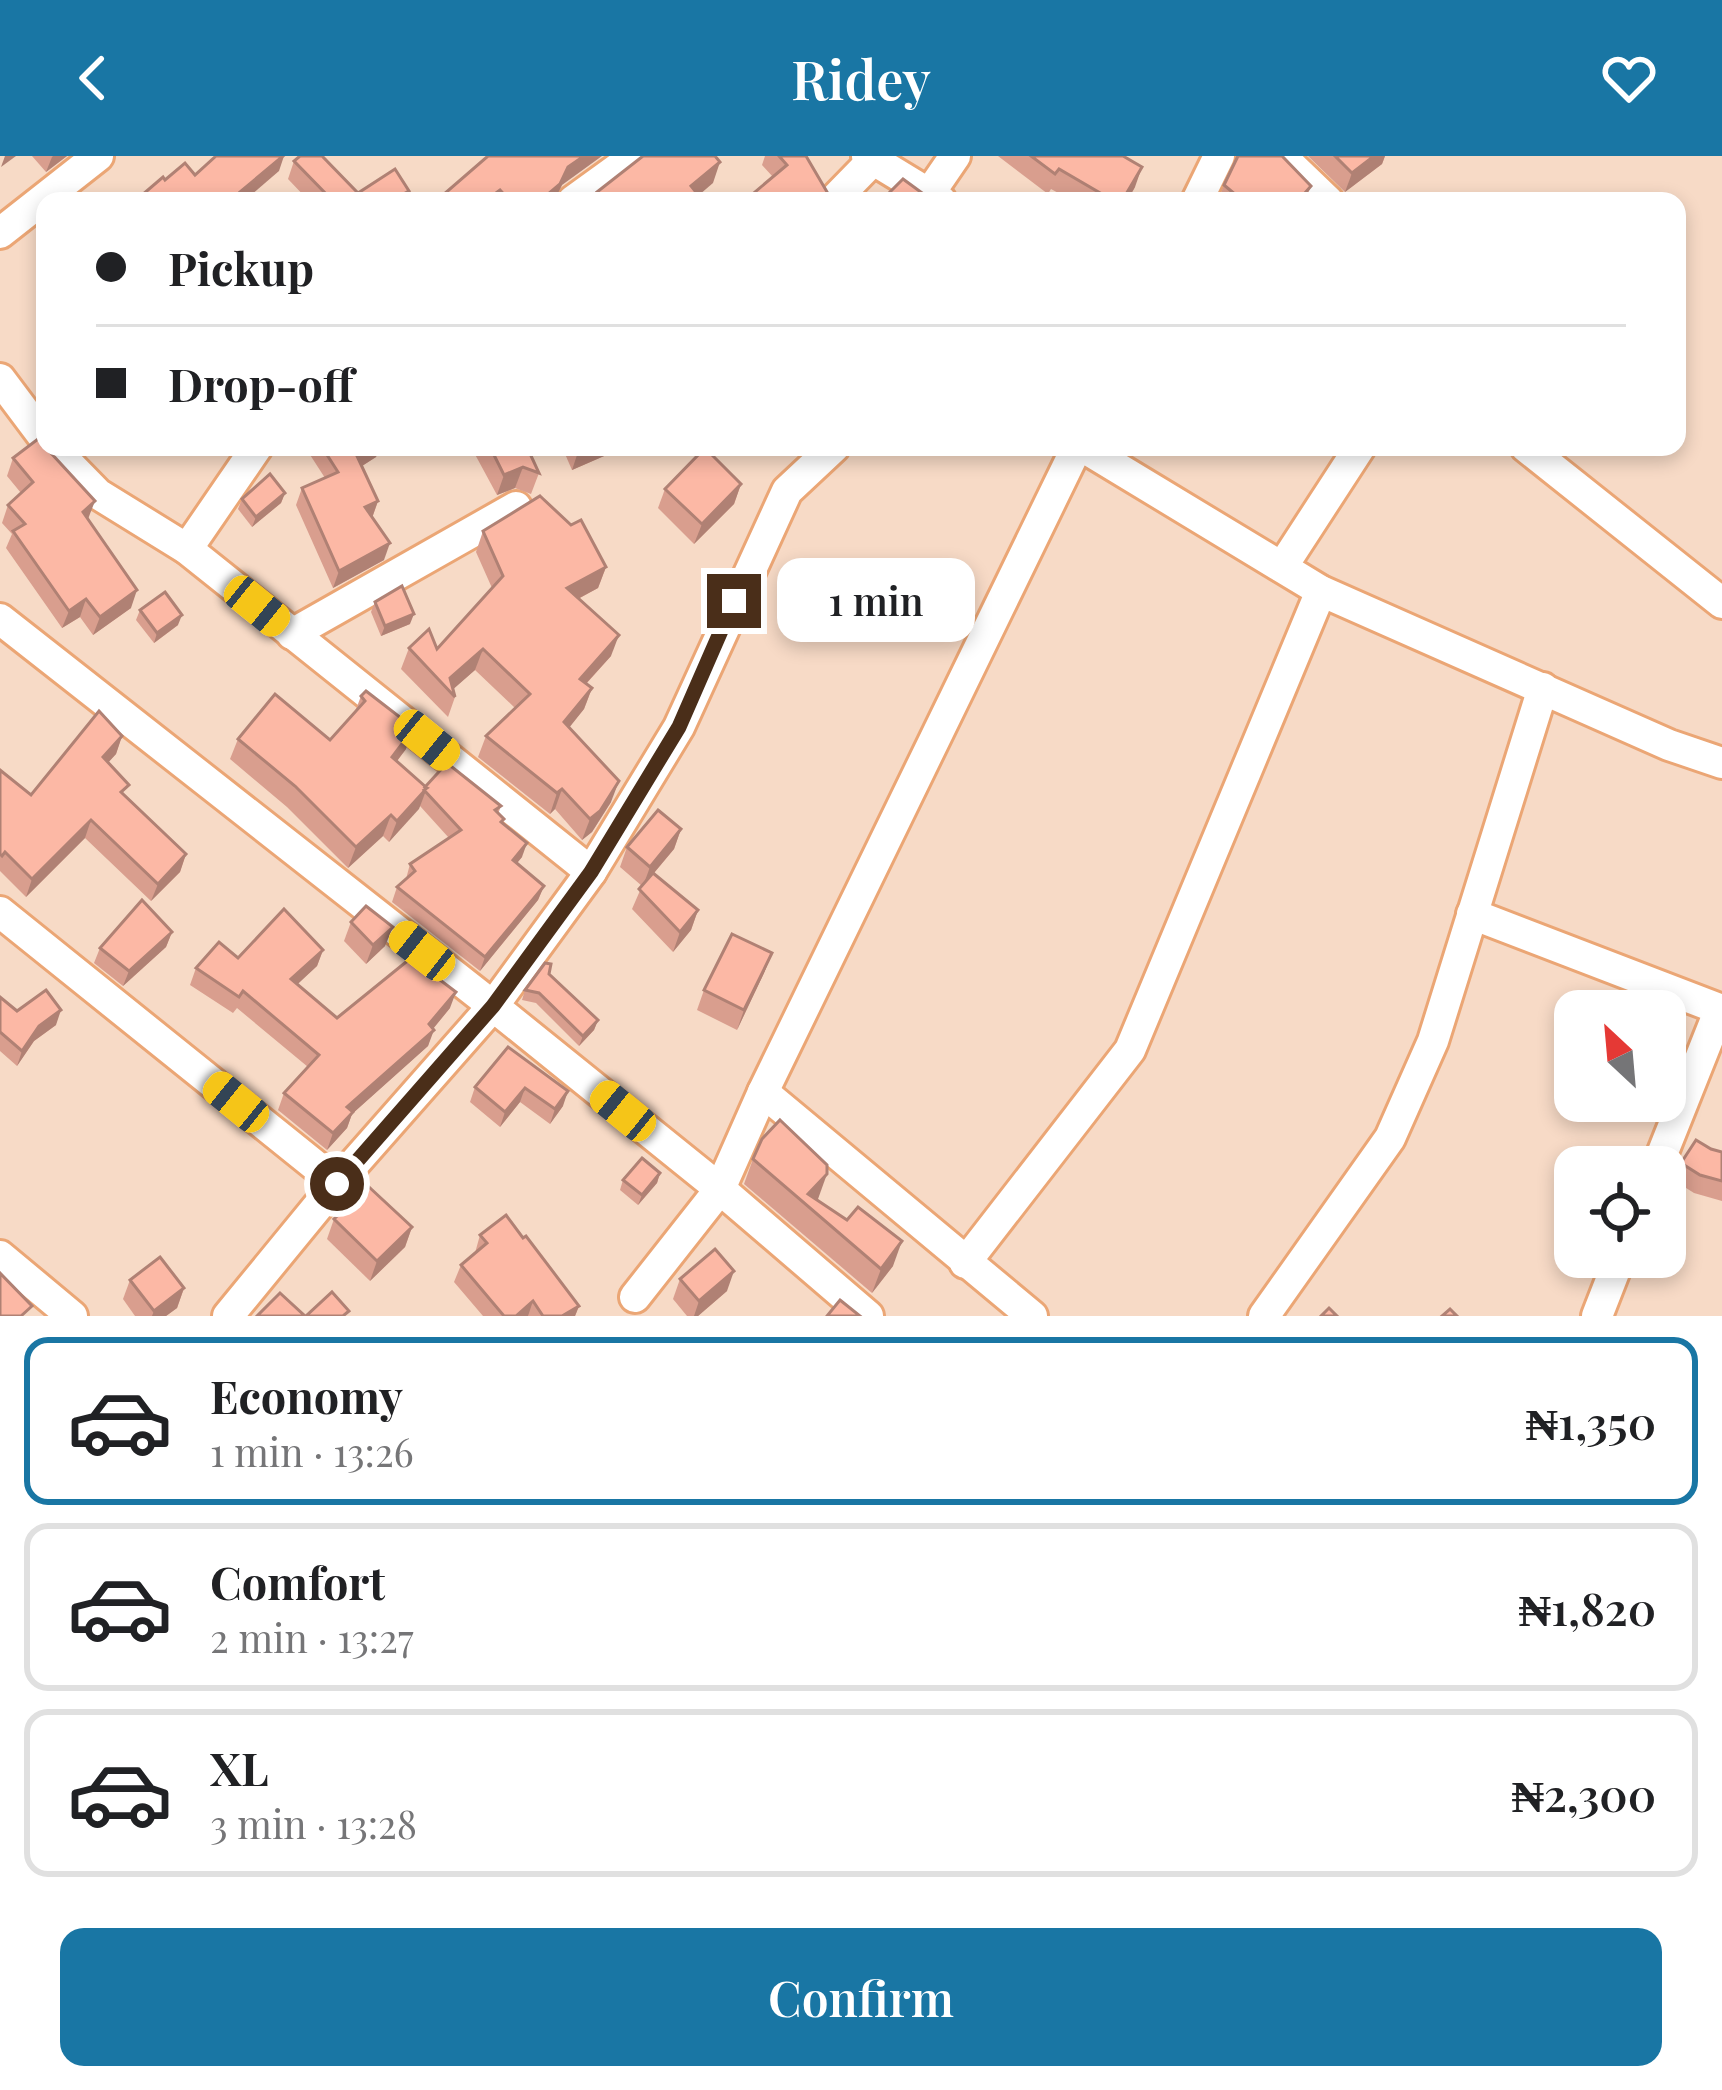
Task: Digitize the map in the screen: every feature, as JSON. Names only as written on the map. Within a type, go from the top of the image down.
[{"type":"street","points":[[52,192],[98,156]]},
{"type":"street","points":[[585,192],[635,156]]},
{"type":"street","points":[[937,192],[955,156]]},
{"type":"street","points":[[1201,192],[1219,156]]},
{"type":"street","points":[[1281,156],[1319,192]]},
{"type":"street","points":[[841,192],[870,158],[927,192]]},
{"type":"street","points":[[0,232],[36,204]]},
{"type":"street","points":[[0,379],[36,421]]},
{"type":"street","points":[[61,456],[98,494],[187,549],[591,872]]},
{"type":"street","points":[[187,549],[250,456]]},
{"type":"street","points":[[228,1316],[493,1006],[591,872],[679,727],[787,490],[823,456]]},
{"type":"street","points":[[635,1297],[720,1189],[763,1092],[1076,456]]},
{"type":"street","points":[[1095,456],[1321,591],[1669,745],[1722,763]]},
{"type":"street","points":[[1282,567],[1354,456]]},
{"type":"street","points":[[1537,456],[1722,603]]},
{"type":"street","points":[[292,634],[516,507]]},
{"type":"street","points":[[965,1263],[1130,1050],[1321,591]]},
{"type":"street","points":[[0,619],[493,1006],[868,1316]]},
{"type":"street","points":[[1264,1316],[1390,1138],[1433,1041],[1543,688]]},
{"type":"street","points":[[0,912],[337,1184]]},
{"type":"street","points":[[1472,914],[1721,1010],[1666,1146]]},
{"type":"street","points":[[763,1092],[1032,1316]]},
{"type":"street","points":[[0,1256],[71,1316]]},
{"type":"street","points":[[1597,1316],[1612,1278]]},
{"type":"building","points":[[216,156],[283,156],[240,192],[146,192],[185,163],[195,175]]},
{"type":"building","points":[[300,156],[322,156],[357,192],[324,192],[294,161]]},
{"type":"building","points":[[488,156],[584,156],[568,167],[551,192],[446,192]]},
{"type":"building","points":[[643,156],[715,156],[720,162],[691,186],[696,192],[597,192]]},
{"type":"building","points":[[779,156],[806,156],[827,192],[755,192],[787,165]]},
{"type":"building","points":[[1031,156],[1123,156],[1142,167],[1127,192],[1099,192],[1059,169],[1055,174]]},
{"type":"building","points":[[1238,156],[1282,156],[1311,186],[1306,192],[1232,192],[1224,185]]},
{"type":"building","points":[[1335,156],[1374,156],[1352,173]]},
{"type":"building","points":[[395,169],[407,192],[360,192]]},
{"type":"building","points":[[903,179],[921,192],[890,192]]},
{"type":"building","points":[[36,441],[36,456],[54,456],[95,501],[83,512],[137,590],[100,617],[86,599],[69,611],[13,531],[25,524],[8,505],[33,482],[13,458]]},
{"type":"building","points":[[328,456],[357,456],[378,501],[365,507],[390,543],[339,571],[302,488],[338,472]]},
{"type":"building","points":[[494,456],[531,456],[539,473],[523,467],[504,475]]},
{"type":"building","points":[[697,456],[713,456],[741,484],[702,524],[665,489]]},
{"type":"building","points":[[270,474],[285,493],[256,517],[242,499]]},
{"type":"building","points":[[540,496],[571,525],[581,520],[606,567],[567,588],[619,635],[580,679],[592,688],[564,722],[619,781],[590,819],[562,789],[557,793],[486,736],[530,694],[483,649],[450,678],[455,697],[409,648],[429,629],[437,649],[503,576],[483,531]]},
{"type":"building","points":[[402,586],[414,614],[385,626],[375,602]]},
{"type":"building","points":[[165,592],[182,615],[157,633],[140,610]]},
{"type":"building","points":[[366,691],[414,728],[392,757],[427,788],[397,821],[391,815],[356,847],[295,786],[238,739],[275,694],[330,740],[365,701],[361,696]]},
{"type":"building","points":[[99,711],[122,736],[103,757],[129,785],[121,792],[186,854],[158,884],[91,820],[32,879],[5,852],[0,854],[0,770],[31,795]]},
{"type":"building","points":[[447,763],[501,806],[495,810],[504,819],[501,822],[527,843],[513,860],[544,886],[485,957],[397,887],[415,871],[410,864],[461,830],[424,790]]},
{"type":"building","points":[[658,810],[681,829],[650,867],[627,847]]},
{"type":"building","points":[[653,873],[698,910],[680,932],[639,889]]},
{"type":"building","points":[[142,900],[172,932],[129,971],[100,948]]},
{"type":"building","points":[[366,906],[393,927],[373,945],[351,922]]},
{"type":"building","points":[[284,909],[323,950],[291,979],[337,1018],[411,958],[456,992],[429,1024],[434,1030],[347,1107],[353,1112],[333,1133],[284,1093],[319,1055],[243,991],[239,997],[196,968],[219,942],[238,958]]},
{"type":"building","points":[[732,934],[772,953],[744,1010],[704,990]]},
{"type":"building","points":[[545,963],[551,964],[549,974],[598,1020],[583,1036],[539,993],[525,990]]},
{"type":"building","points":[[46,990],[61,1010],[39,1026],[22,1051],[0,1032],[0,997],[17,1011]]},
{"type":"building","points":[[508,1047],[568,1091],[555,1109],[525,1088],[505,1112],[475,1087]]},
{"type":"building","points":[[780,1120],[827,1165],[827,1174],[808,1194],[847,1220],[858,1207],[902,1241],[881,1269],[753,1159],[762,1139]]},
{"type":"building","points":[[1696,1140],[1722,1152],[1722,1181],[1686,1166],[1686,1155]]},
{"type":"building","points":[[642,1158],[660,1173],[642,1195],[623,1180]]},
{"type":"building","points":[[369,1187],[412,1227],[377,1261],[334,1219]]},
{"type":"building","points":[[506,1215],[579,1306],[562,1316],[543,1316],[533,1301],[516,1316],[504,1316],[461,1265],[487,1243],[480,1235]]},
{"type":"building","points":[[715,1249],[734,1271],[699,1301],[680,1279]]},
{"type":"building","points":[[160,1257],[184,1288],[154,1311],[130,1280]]},
{"type":"building","points":[[0,1273],[32,1306],[21,1316],[0,1316]]},
{"type":"building","points":[[332,1292],[349,1311],[343,1316],[306,1316]]},
{"type":"building","points":[[280,1293],[305,1316],[257,1316]]},
{"type":"building","points":[[840,1300],[860,1316],[827,1316]]},
{"type":"route","points":[[337,1184],[493,1006],[591,872],[679,727],[734,601]]}]
